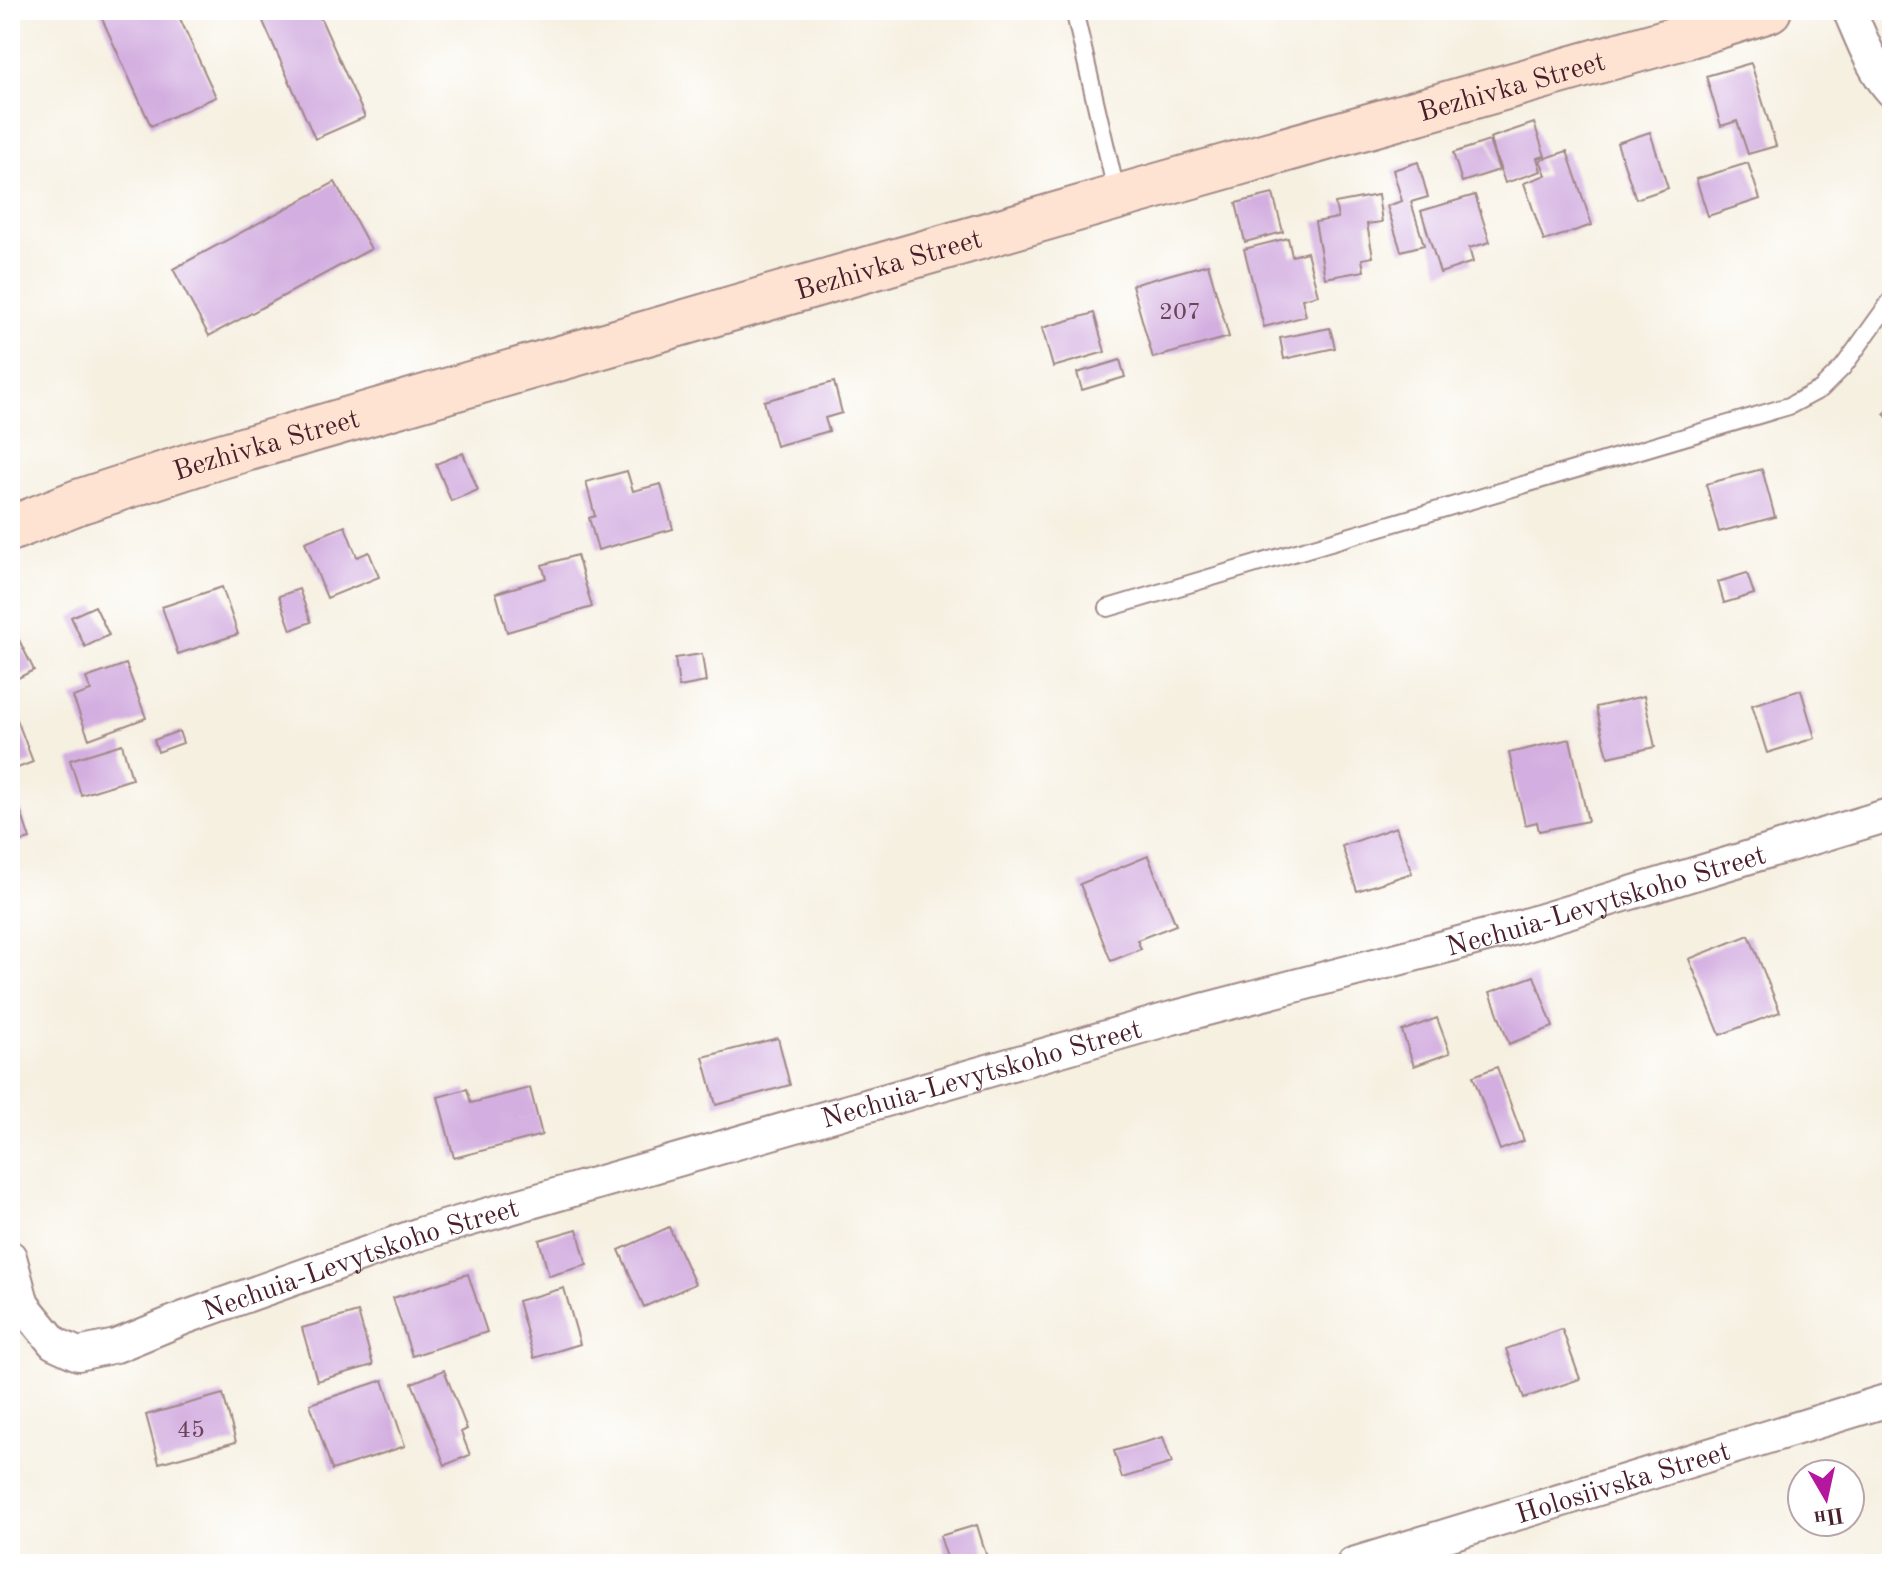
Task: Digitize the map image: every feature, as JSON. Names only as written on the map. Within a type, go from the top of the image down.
[{"type":"main road","name":"Bezhivka Street","points":[[10,529],[78,502],[204,461],[1118,197],[1684,23],[1769,10]]},
{"type":"street","points":[[1849,10],[1864,44],[1892,91]]},
{"type":"street","name":"Nechuia-Levytskoho Street","points":[[10,1257],[23,1305],[54,1343],[78,1354],[116,1346],[184,1318],[423,1233],[1172,1018],[1505,931],[1892,814]]},
{"type":"street","name":"Holosiivska Street","points":[[1353,1564],[1892,1399]]},
{"type":"lane","points":[[1074,10],[1118,197]]},
{"type":"lane","points":[[1108,608],[1789,406],[1821,389],[1843,367],[1892,299]]},
{"type":"building","points":[[98,10],[176,10],[216,97],[151,126]]},
{"type":"building","points":[[258,10],[317,10],[365,117],[315,139]]},
{"type":"building","points":[[1751,63],[1776,146],[1748,154],[1737,121],[1721,126],[1706,76]]},
{"type":"building","points":[[1534,123],[1545,156],[1537,158],[1541,171],[1505,183],[1490,138]]},
{"type":"building","points":[[1650,132],[1668,188],[1636,199],[1617,143]]},
{"type":"building","points":[[1489,141],[1499,170],[1462,182],[1453,153]]},
{"type":"building","points":[[1567,151],[1592,225],[1544,241],[1524,183],[1546,175],[1540,160]]},
{"type":"building","points":[[1418,162],[1428,197],[1411,202],[1424,245],[1401,251],[1387,206],[1402,201],[1393,170]]},
{"type":"building","points":[[1748,163],[1760,199],[1708,216],[1696,179]]},
{"type":"building","points":[[335,182],[371,249],[209,336],[173,269]]},
{"type":"building","points":[[1273,194],[1283,232],[1245,242],[1236,203]]},
{"type":"building","points":[[1378,195],[1382,222],[1367,224],[1373,257],[1362,259],[1364,271],[1325,278],[1315,222],[1338,218],[1335,203]]},
{"type":"building","points":[[1475,195],[1490,242],[1469,248],[1473,262],[1440,273],[1421,211]]},
{"type":"building","points":[[1288,238],[1292,256],[1307,252],[1318,295],[1302,299],[1306,316],[1264,327],[1244,249]]},
{"type":"building","points":[[1208,264],[1229,337],[1153,358],[1132,285]]},
{"type":"building","points":[[1094,313],[1105,352],[1053,367],[1042,328]]},
{"type":"building","points":[[1330,328],[1335,348],[1284,359],[1280,338]]},
{"type":"building","points":[[1120,360],[1125,377],[1082,390],[1077,373]]},
{"type":"building","points":[[834,382],[842,413],[825,418],[829,431],[776,446],[764,401]]},
{"type":"building","points":[[1892,406],[1892,422],[1884,414]]},
{"type":"building","points":[[463,453],[478,490],[451,501],[436,464]]},
{"type":"building","points":[[1762,469],[1775,517],[1719,532],[1706,484]]},
{"type":"building","points":[[627,471],[633,491],[661,484],[673,529],[598,550],[589,518],[595,516],[586,482]]},
{"type":"building","points":[[345,526],[357,557],[369,552],[379,577],[327,598],[305,542]]},
{"type":"building","points":[[577,555],[592,607],[507,632],[496,593],[546,578],[542,565]]},
{"type":"building","points":[[1747,573],[1754,594],[1724,603],[1718,582]]},
{"type":"building","points":[[222,587],[238,634],[178,654],[162,607]]},
{"type":"building","points":[[299,589],[311,622],[291,630],[279,596]]},
{"type":"building","points":[[95,606],[109,635],[85,647],[71,617]]},
{"type":"building","points":[[18,638],[34,670],[12,681],[10,642]]},
{"type":"building","points":[[702,654],[706,682],[679,687],[675,658]]},
{"type":"building","points":[[126,664],[146,718],[89,739],[73,697],[91,691],[86,678]]},
{"type":"building","points":[[1801,690],[1815,738],[1767,753],[1752,705]]},
{"type":"building","points":[[1644,696],[1655,747],[1608,757],[1596,707]]},
{"type":"building","points":[[10,701],[33,762],[10,771]]},
{"type":"building","points":[[179,731],[183,743],[158,752],[154,740]]},
{"type":"building","points":[[1570,739],[1588,821],[1539,831],[1537,822],[1525,825],[1509,753]]},
{"type":"building","points":[[122,744],[132,779],[81,795],[70,760]]},
{"type":"building","points":[[19,806],[30,839],[10,845],[10,809]]},
{"type":"building","points":[[1396,827],[1412,873],[1357,891],[1342,846]]},
{"type":"building","points":[[1148,856],[1176,925],[1137,940],[1141,949],[1111,961],[1080,884]]},
{"type":"building","points":[[1749,935],[1780,1012],[1720,1035],[1689,959]]},
{"type":"building","points":[[1534,976],[1553,1027],[1509,1044],[1490,992]]},
{"type":"building","points":[[1437,1018],[1450,1053],[1414,1066],[1402,1031]]},
{"type":"building","points":[[778,1038],[790,1085],[716,1105],[703,1057]]},
{"type":"building","points":[[1497,1067],[1524,1141],[1500,1150],[1473,1076]]},
{"type":"building","points":[[530,1088],[542,1135],[454,1158],[438,1097],[467,1089],[471,1103]]},
{"type":"building","points":[[669,1227],[695,1284],[644,1307],[619,1250]]},
{"type":"building","points":[[577,1229],[587,1265],[549,1276],[539,1240]]},
{"type":"building","points":[[468,1274],[487,1332],[412,1356],[393,1298]]},
{"type":"building","points":[[564,1288],[580,1344],[534,1358],[518,1301]]},
{"type":"building","points":[[358,1312],[373,1365],[317,1381],[302,1328]]},
{"type":"building","points":[[1562,1329],[1580,1379],[1524,1398],[1506,1349]]},
{"type":"building","points":[[444,1370],[467,1429],[461,1432],[470,1455],[445,1465],[412,1383]]},
{"type":"building","points":[[383,1380],[405,1446],[332,1470],[310,1404]]},
{"type":"building","points":[[223,1394],[236,1442],[159,1463],[146,1415]]},
{"type":"building","points":[[1163,1437],[1172,1463],[1122,1478],[1114,1451]]},
{"type":"building","points":[[977,1525],[989,1564],[949,1564],[940,1536]]}]
